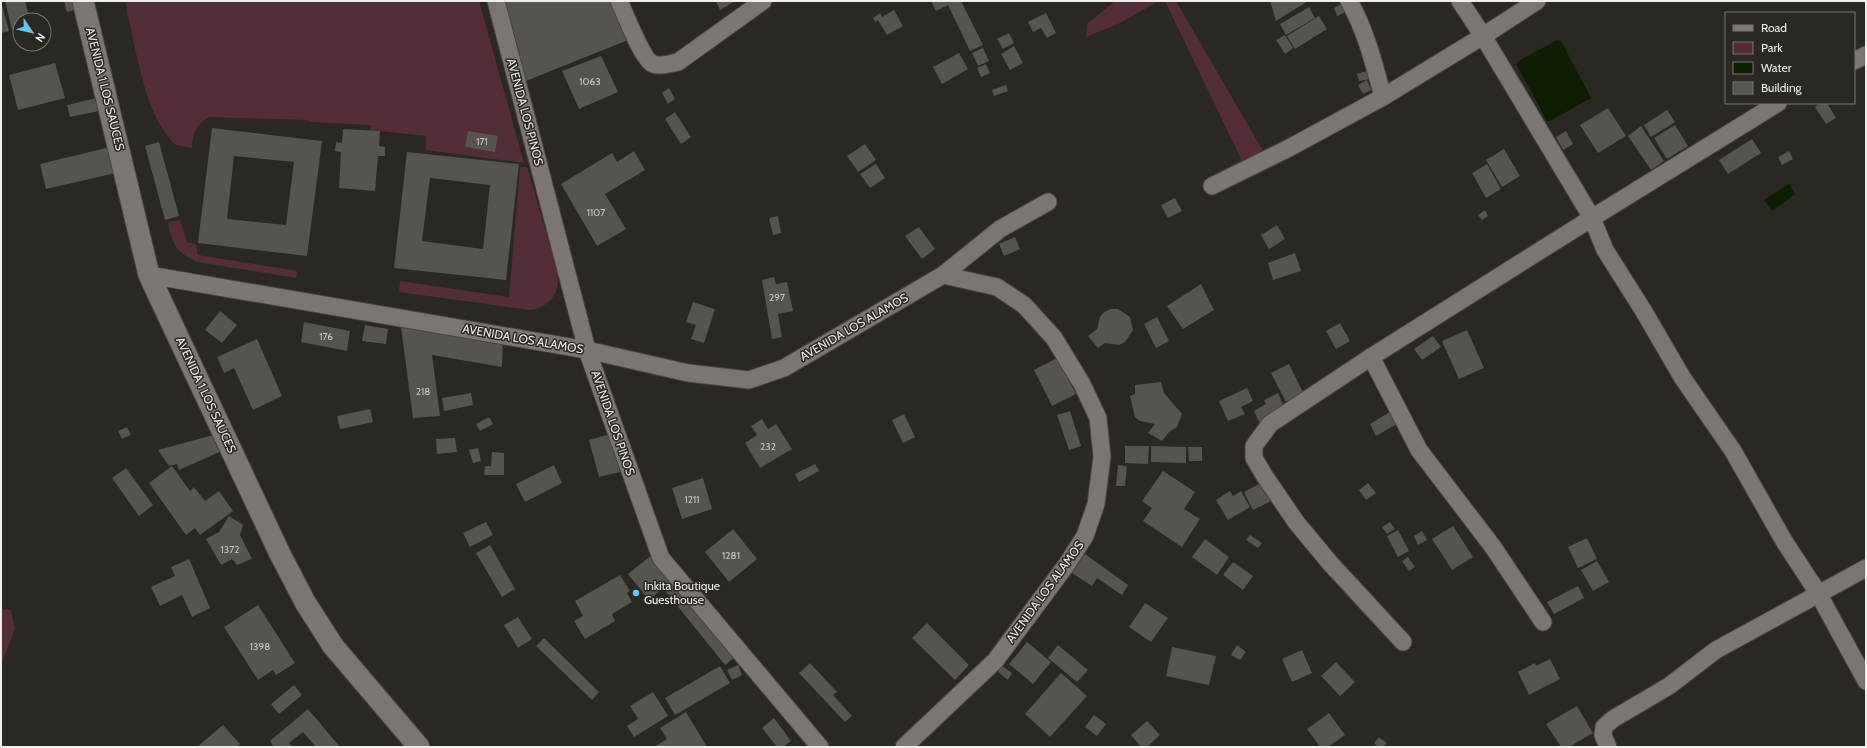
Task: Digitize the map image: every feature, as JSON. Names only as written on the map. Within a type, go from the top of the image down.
[{"type":"street","name":"AVENIDA 1 LOS SAUCES","points":[[84,1],[150,275],[280,554],[305,602],[334,646],[419,747]]},
{"type":"street","name":"AVENIDA LOS PINOS","points":[[496,1],[587,350],[661,558],[820,747]]},
{"type":"street","points":[[619,1],[645,56],[653,64],[661,65],[678,62],[763,1]]},
{"type":"street","points":[[1349,1],[1360,22],[1369,46],[1384,97]]},
{"type":"street","points":[[1460,1],[1483,36],[1592,218],[1605,250],[1643,310],[1682,377],[1733,451],[1784,541],[1818,593],[1866,681]]},
{"type":"street","points":[[1212,186],[1289,148],[1384,97],[1538,1]]},
{"type":"street","points":[[1855,60],[1866,55]]},
{"type":"street","points":[[1403,642],[1330,563],[1296,522],[1254,458],[1254,446],[1270,424],[1371,356],[1776,104]]},
{"type":"street","points":[[943,275],[1000,229],[1048,202]]},
{"type":"street","name":"AVENIDA LOS ALAMOS","points":[[150,275],[587,350],[688,373],[749,380],[784,368],[943,275],[997,287],[1024,305],[1054,338],[1082,384],[1098,418],[1102,457],[1096,504],[1085,536],[1067,564],[995,661],[904,747]]},
{"type":"street","points":[[1371,356],[1419,450],[1493,547],[1543,622]]},
{"type":"street","points":[[1608,747],[1603,736],[1604,727],[1613,719],[1669,686],[1716,650],[1866,568]]},
{"type":"green space","points":[[126,1],[479,1],[524,163],[426,150],[426,136],[371,130],[371,125],[309,122],[308,120],[209,117],[198,126],[194,133],[192,148],[176,145],[165,133],[150,102],[139,65],[127,12]]},
{"type":"green space","points":[[1115,1],[1159,1],[1120,23],[1086,37],[1087,24]]},
{"type":"green space","points":[[1165,1],[1176,1],[1263,151],[1242,161]]},
{"type":"green space","points":[[520,167],[527,167],[558,273],[557,287],[552,298],[543,306],[530,310],[399,292],[400,281],[509,297]]},
{"type":"green space","points":[[180,220],[187,242],[196,244],[198,255],[297,271],[296,278],[197,262],[179,251],[176,247],[168,222]]},
{"type":"green space","points":[[1,609],[11,610],[15,629],[1,666]]},
{"type":"water","points":[[1557,40],[1561,41],[1591,98],[1550,121],[1547,121],[1517,65],[1517,62]]},
{"type":"water","points":[[1789,184],[1795,194],[1772,211],[1764,200]]},
{"type":"building","points":[[5,1],[25,1],[28,12],[12,12],[12,30]]},
{"type":"building","points":[[64,1],[72,1],[74,10],[67,12]]},
{"type":"building","points":[[498,1],[612,1],[628,40],[521,83]]},
{"type":"building","points":[[716,1],[735,1],[720,10]]},
{"type":"building","points":[[931,1],[961,1],[983,45],[970,51],[948,5],[936,11]]},
{"type":"building","points":[[1270,1],[1308,1],[1276,21]]},
{"type":"building","points":[[1,2],[9,31],[1,33]]},
{"type":"building","points":[[1344,3],[1348,11],[1337,16],[1334,8]]},
{"type":"building","points":[[1309,7],[1315,18],[1286,35],[1280,24]]},
{"type":"building","points":[[894,10],[903,26],[887,35],[878,20],[875,22],[873,18],[880,13],[882,17]]},
{"type":"building","points":[[1046,13],[1056,33],[1047,38],[1041,28],[1033,32],[1028,22]]},
{"type":"building","points":[[1319,16],[1327,29],[1295,49],[1287,36]]},
{"type":"building","points":[[1009,33],[1014,43],[1003,49],[997,39]]},
{"type":"building","points":[[1285,35],[1293,48],[1285,54],[1276,40]]},
{"type":"building","points":[[1014,46],[1023,63],[1010,70],[1001,54]]},
{"type":"building","points":[[983,48],[989,61],[978,66],[972,53]]},
{"type":"building","points":[[959,53],[968,69],[942,84],[933,67]]},
{"type":"building","points":[[601,56],[618,92],[579,109],[562,71]]},
{"type":"building","points":[[55,63],[65,98],[18,110],[9,75]]},
{"type":"building","points":[[986,64],[990,73],[981,77],[977,68]]},
{"type":"building","points":[[1373,69],[1376,78],[1359,81],[1357,74]]},
{"type":"building","points":[[1367,80],[1371,90],[1363,94],[1358,85]]},
{"type":"building","points":[[1006,85],[1008,91],[994,96],[992,90]]},
{"type":"building","points":[[669,88],[675,99],[668,104],[662,93]]},
{"type":"building","points":[[97,98],[99,111],[70,117],[67,105]]},
{"type":"building","points":[[1820,104],[1828,104],[1836,118],[1826,124],[1815,107]]},
{"type":"building","points":[[1608,108],[1626,136],[1598,153],[1580,125]]},
{"type":"building","points":[[1667,110],[1675,122],[1651,137],[1644,125]]},
{"type":"building","points":[[675,112],[691,137],[681,144],[665,119]]},
{"type":"building","points":[[1675,125],[1688,146],[1667,159],[1654,138]]},
{"type":"building","points":[[1641,126],[1664,161],[1651,170],[1628,136]]},
{"type":"building","points":[[212,128],[322,141],[307,256],[198,243]],"holes":[[[234,156],[294,162],[286,225],[227,219]]]},
{"type":"building","points":[[343,129],[380,131],[379,146],[385,147],[385,156],[378,156],[375,191],[339,188],[341,152],[335,151],[336,142],[342,143]]},
{"type":"building","points":[[468,131],[498,136],[495,152],[465,147]]},
{"type":"building","points":[[1566,131],[1573,144],[1563,150],[1556,137]]},
{"type":"building","points":[[1752,139],[1761,153],[1728,174],[1719,160]]},
{"type":"building","points":[[159,142],[179,216],[165,220],[145,146]]},
{"type":"building","points":[[865,144],[876,160],[858,172],[847,156]]},
{"type":"building","points":[[110,147],[116,173],[46,189],[40,164]]},
{"type":"building","points":[[1504,149],[1520,176],[1502,187],[1486,160]]},
{"type":"building","points":[[634,151],[645,170],[605,194],[626,229],[597,246],[561,184],[612,153],[617,162]]},
{"type":"building","points":[[1789,151],[1793,159],[1782,165],[1778,157]]},
{"type":"building","points":[[407,152],[519,164],[506,280],[394,268]],"holes":[[[430,178],[490,185],[483,249],[422,241]]]},
{"type":"building","points":[[876,164],[885,178],[870,188],[860,174]]},
{"type":"building","points":[[1487,164],[1501,189],[1486,198],[1472,173]]},
{"type":"building","points":[[1175,198],[1182,211],[1168,218],[1161,205]]},
{"type":"building","points":[[1485,210],[1488,216],[1482,220],[1478,215]]},
{"type":"building","points":[[778,216],[781,233],[773,235],[769,218]]},
{"type":"building","points":[[1277,225],[1285,239],[1269,249],[1261,235]]},
{"type":"building","points":[[919,227],[935,249],[922,259],[905,236]]},
{"type":"building","points":[[1015,237],[1020,249],[1004,256],[999,244]]},
{"type":"building","points":[[1295,253],[1301,271],[1273,280],[1268,263]]},
{"type":"building","points":[[774,277],[776,284],[787,282],[793,311],[778,314],[782,337],[772,339],[762,280]]},
{"type":"building","points":[[1201,284],[1214,310],[1183,329],[1167,306]]},
{"type":"building","points":[[693,302],[715,309],[704,343],[691,339],[696,325],[686,322]]},
{"type":"building","points":[[1111,309],[1118,309],[1130,317],[1133,330],[1125,342],[1119,345],[1105,343],[1098,348],[1088,336],[1097,329],[1100,317],[1104,312]]},
{"type":"building","points":[[220,311],[237,325],[222,343],[205,330]]},
{"type":"building","points":[[1157,317],[1169,341],[1156,348],[1144,324]]},
{"type":"building","points":[[304,322],[350,331],[347,351],[301,342]]},
{"type":"building","points":[[1340,323],[1350,341],[1336,349],[1326,331]]},
{"type":"building","points":[[365,325],[388,329],[386,344],[362,341]]},
{"type":"building","points":[[401,327],[503,340],[502,367],[432,355],[440,416],[413,418]]},
{"type":"building","points":[[1467,330],[1484,368],[1459,379],[1442,341]]},
{"type":"building","points":[[1433,336],[1441,347],[1422,360],[1414,349]]},
{"type":"building","points":[[257,339],[282,396],[253,410],[234,368],[224,373],[217,357]]},
{"type":"building","points":[[1057,358],[1076,394],[1052,406],[1034,370]]},
{"type":"building","points":[[1289,364],[1304,394],[1286,402],[1271,373]]},
{"type":"building","points":[[1161,382],[1164,393],[1182,414],[1177,427],[1169,432],[1162,441],[1148,433],[1155,424],[1140,421],[1135,417],[1130,396],[1135,394],[1135,385]]},
{"type":"building","points":[[1247,388],[1253,401],[1241,407],[1245,414],[1228,421],[1219,401]]},
{"type":"building","points":[[471,393],[473,405],[444,411],[442,398]]},
{"type":"building","points":[[1278,393],[1285,409],[1259,422],[1254,411],[1266,404],[1264,400]]},
{"type":"building","points":[[370,409],[373,422],[340,429],[337,416]]},
{"type":"building","points":[[1070,411],[1081,446],[1069,450],[1057,415]]},
{"type":"building","points":[[1390,412],[1397,424],[1376,436],[1370,424]]},
{"type":"building","points":[[904,414],[915,437],[903,443],[892,420]]},
{"type":"building","points":[[489,417],[493,424],[480,431],[476,424]]},
{"type":"building","points":[[762,419],[768,429],[776,424],[792,449],[760,468],[745,443],[757,435],[751,426]]},
{"type":"building","points":[[127,427],[131,435],[122,439],[118,431]]},
{"type":"building","points":[[217,434],[224,450],[179,470],[177,464],[169,466],[158,450]]},
{"type":"building","points":[[610,434],[620,472],[599,477],[589,440]]},
{"type":"building","points":[[455,438],[457,452],[437,454],[436,439]]},
{"type":"building","points":[[1125,446],[1149,446],[1148,464],[1125,463]]},
{"type":"building","points":[[1151,446],[1186,447],[1186,463],[1151,462]]},
{"type":"building","points":[[1188,447],[1202,447],[1202,461],[1189,461]]},
{"type":"building","points":[[478,448],[481,461],[473,463],[469,450]]},
{"type":"building","points":[[492,452],[504,453],[504,475],[484,475],[485,466],[491,466]]},
{"type":"building","points":[[815,464],[819,471],[799,482],[795,474]]},
{"type":"building","points":[[554,465],[562,483],[525,502],[516,484]]},
{"type":"building","points":[[1118,465],[1127,466],[1125,486],[1116,486]]},
{"type":"building","points":[[172,466],[190,491],[194,487],[205,501],[219,491],[233,511],[200,535],[195,528],[186,535],[149,483]]},
{"type":"building","points":[[126,468],[153,505],[139,516],[112,478]]},
{"type":"building","points":[[1163,471],[1195,492],[1184,509],[1200,519],[1182,547],[1143,521],[1152,508],[1142,501]]},
{"type":"building","points":[[703,478],[712,509],[682,519],[672,488]]},
{"type":"building","points":[[1263,482],[1273,500],[1253,510],[1244,492]]},
{"type":"building","points":[[1368,483],[1376,493],[1366,500],[1359,490]]},
{"type":"building","points":[[1230,491],[1233,496],[1241,491],[1250,507],[1228,520],[1216,500]]},
{"type":"building","points":[[229,516],[243,525],[240,535],[252,559],[237,565],[232,559],[221,565],[206,539],[219,532]]},
{"type":"building","points":[[486,522],[493,535],[470,547],[463,533]]},
{"type":"building","points":[[1390,522],[1395,529],[1387,534],[1382,527]]},
{"type":"building","points":[[1453,526],[1473,557],[1452,570],[1432,539]]},
{"type":"building","points":[[733,529],[757,559],[729,582],[705,552]]},
{"type":"building","points":[[1398,530],[1409,551],[1398,557],[1387,536]]},
{"type":"building","points":[[1422,531],[1427,540],[1418,545],[1414,536]]},
{"type":"building","points":[[1250,535],[1262,543],[1258,548],[1246,540]]},
{"type":"building","points":[[1587,538],[1597,559],[1578,568],[1568,547]]},
{"type":"building","points":[[1205,539],[1229,557],[1217,575],[1192,557]]},
{"type":"building","points":[[490,545],[515,589],[502,597],[476,553]]},
{"type":"building","points":[[653,554],[735,657],[725,665],[663,588],[649,600],[628,574]]},
{"type":"building","points":[[1085,554],[1128,585],[1122,595],[1097,578],[1092,586],[1072,573]]},
{"type":"building","points":[[1408,557],[1415,567],[1409,571],[1402,561]]},
{"type":"building","points":[[189,559],[210,608],[192,617],[182,595],[160,606],[151,587],[175,576],[171,567]]},
{"type":"building","points":[[1597,561],[1609,582],[1593,591],[1581,570]]},
{"type":"building","points":[[1233,562],[1253,576],[1243,590],[1223,575]]},
{"type":"building","points":[[620,575],[630,591],[627,593],[632,602],[612,614],[615,621],[585,639],[574,621],[583,616],[575,601]]},
{"type":"building","points":[[1578,586],[1584,598],[1554,614],[1547,602]]},
{"type":"building","points":[[1145,603],[1168,618],[1151,642],[1129,627]]},
{"type":"building","points":[[258,605],[295,663],[276,675],[273,670],[258,680],[224,627]]},
{"type":"building","points":[[518,617],[532,639],[518,648],[504,625]]},
{"type":"building","points":[[927,623],[969,665],[955,680],[912,638]]},
{"type":"building","points":[[544,638],[599,692],[592,700],[536,646]]},
{"type":"building","points":[[1027,642],[1051,662],[1033,684],[1009,664]]},
{"type":"building","points":[[1058,645],[1088,670],[1077,682],[1048,658]]},
{"type":"building","points":[[1237,645],[1246,652],[1240,660],[1231,655]]},
{"type":"building","points":[[1172,647],[1216,656],[1209,685],[1166,676]]},
{"type":"building","points":[[1302,650],[1312,673],[1292,682],[1282,659]]},
{"type":"building","points":[[1550,659],[1560,679],[1529,695],[1518,672],[1535,663],[1536,666]]},
{"type":"building","points":[[1336,662],[1355,682],[1340,696],[1321,676]]},
{"type":"building","points":[[810,663],[837,692],[833,695],[852,716],[845,722],[799,673]]},
{"type":"building","points":[[738,665],[742,675],[732,680],[727,670]]},
{"type":"building","points":[[720,666],[730,683],[675,715],[665,698]]},
{"type":"building","points":[[1002,666],[1012,673],[1008,680],[998,672]]},
{"type":"building","points":[[1061,673],[1087,696],[1050,737],[1025,714]]},
{"type":"building","points":[[294,685],[302,695],[279,714],[271,704]]},
{"type":"building","points":[[653,692],[668,716],[634,737],[627,726],[638,719],[630,706]]},
{"type":"building","points":[[1577,706],[1593,733],[1569,747],[1561,747],[1546,724]]},
{"type":"building","points":[[308,709],[340,747],[316,747],[303,732],[289,743],[293,747],[274,747],[270,741]]},
{"type":"building","points":[[686,712],[707,747],[654,747],[667,739],[660,728]]},
{"type":"building","points":[[1329,713],[1345,735],[1328,747],[1320,747],[1307,729]]},
{"type":"building","points":[[1094,715],[1106,724],[1097,736],[1085,727]]},
{"type":"building","points":[[774,718],[791,741],[783,747],[777,747],[762,728]]},
{"type":"building","points":[[1147,721],[1160,735],[1147,747],[1141,747],[1131,735]]},
{"type":"building","points":[[223,725],[240,744],[237,747],[197,747]]},
{"type":"building","points":[[1379,737],[1387,743],[1383,747],[1378,747],[1374,743]]},
{"type":"place","name":"Inkita Boutique Guesthouse","points":[[636,593]]}]
